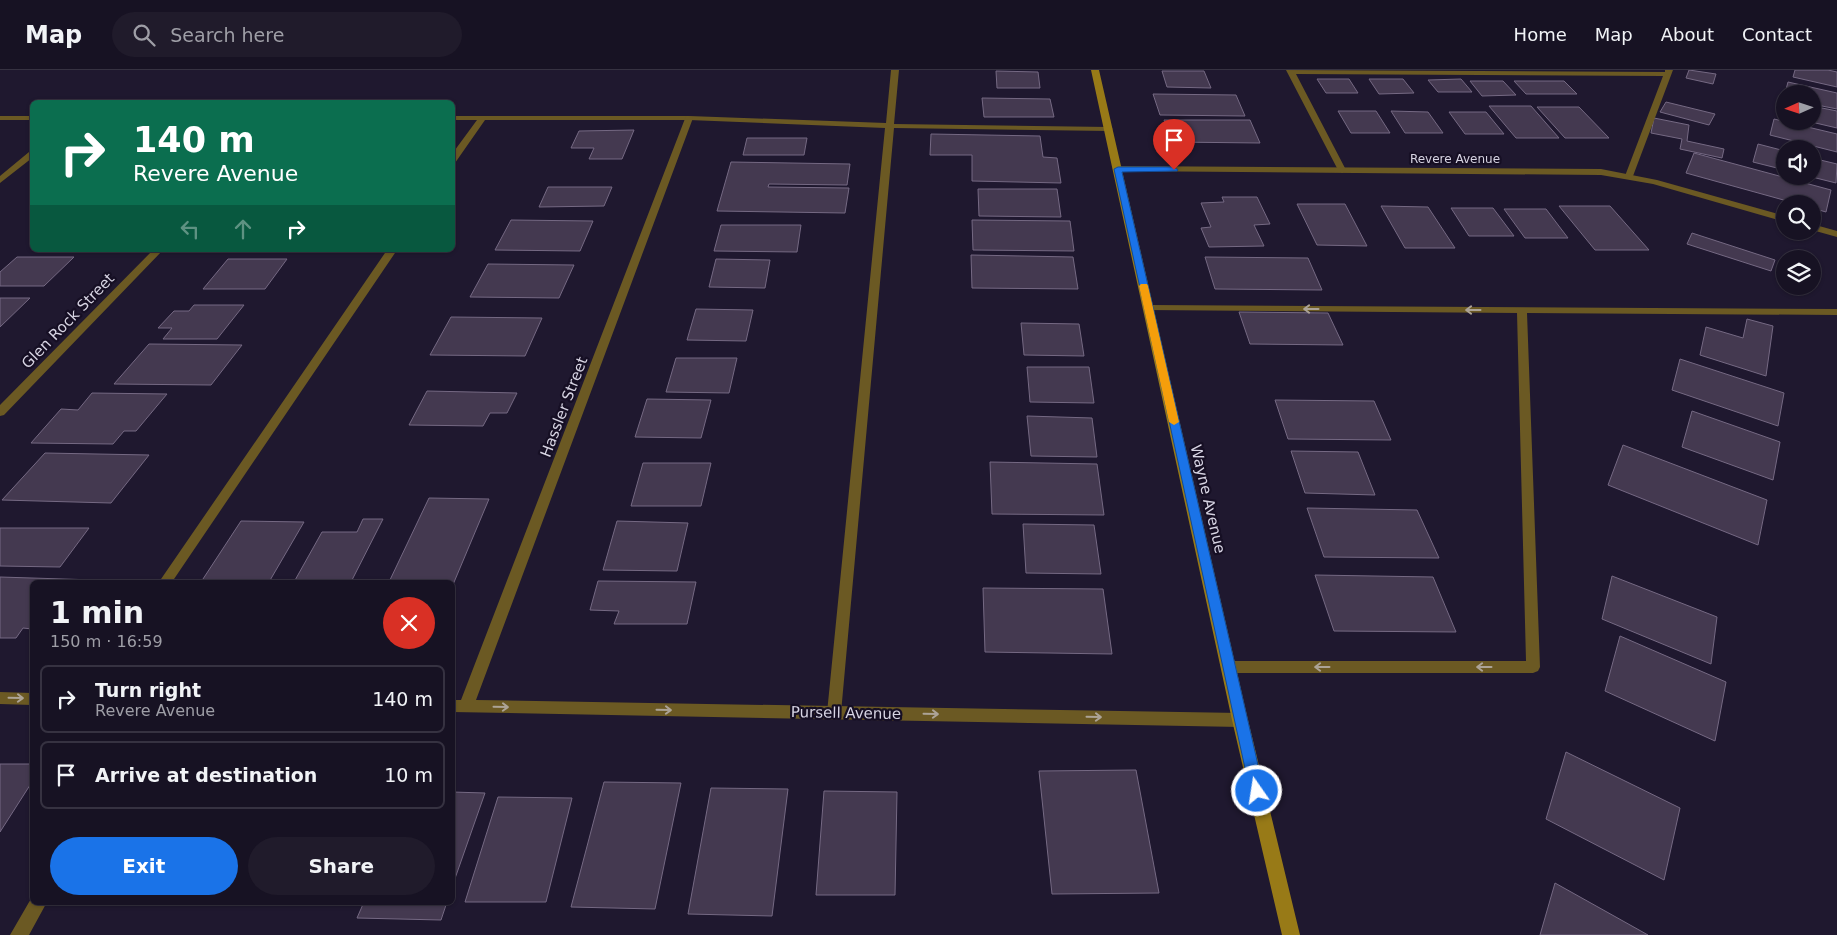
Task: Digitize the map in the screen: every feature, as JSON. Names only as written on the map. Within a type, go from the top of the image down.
[{"type":"main road","name":"Wayne Avenue","points":[[1095,70],[1240,720],[1291,935]]},
{"type":"street","points":[[834,713],[895,70]]},
{"type":"street","points":[[1342,170],[1290,71],[1668,72],[1629,176]]},
{"type":"street","points":[[0,118],[30,118]]},
{"type":"street","points":[[455,118],[689,118],[889,126],[1109,129]]},
{"type":"street","points":[[455,158],[482,118]]},
{"type":"street","name":"Hassler Street","points":[[459,706],[689,118]]},
{"type":"street","points":[[0,180],[30,156]]},
{"type":"street","name":"Revere Avenue","points":[[1118,169],[1601,172],[1629,176],[1776,217]]},
{"type":"street","points":[[1821,230],[1837,234]]},
{"type":"street","name":"Glen Rock Street","points":[[0,412],[156,252]]},
{"type":"street","points":[[166,580],[391,252]]},
{"type":"street","points":[[1149,308],[1837,312]]},
{"type":"street","points":[[1229,667],[1533,667],[1522,310]]},
{"type":"street","points":[[0,698],[30,699]]},
{"type":"street","name":"Pursell Avenue","points":[[459,706],[1240,720]]},
{"type":"street","points":[[19,935],[37,905]]},
{"type":"building","points":[[1689,70],[1716,74],[1713,84],[1686,78]]},
{"type":"building","points":[[1795,70],[1828,70],[1837,72],[1837,87],[1793,77]]},
{"type":"building","points":[[996,71],[1038,72],[1040,88],[997,88]]},
{"type":"building","points":[[1162,71],[1204,71],[1211,88],[1167,87]]},
{"type":"building","points":[[1317,79],[1349,79],[1358,93],[1326,93]]},
{"type":"building","points":[[1369,79],[1403,79],[1414,93],[1379,94]]},
{"type":"building","points":[[1461,79],[1472,92],[1438,92],[1428,80]]},
{"type":"building","points":[[1470,81],[1503,81],[1516,95],[1482,96]]},
{"type":"building","points":[[1514,81],[1564,81],[1577,94],[1526,94]]},
{"type":"building","points":[[1788,82],[1801,85],[1787,85]]},
{"type":"building","points":[[1821,89],[1837,93],[1837,109],[1821,106]]},
{"type":"building","points":[[1153,94],[1236,95],[1245,116],[1160,115]]},
{"type":"building","points":[[982,98],[1050,99],[1054,117],[984,117]]},
{"type":"building","points":[[1666,102],[1715,114],[1709,125],[1660,112]]},
{"type":"building","points":[[1489,106],[1531,106],[1559,138],[1516,138]]},
{"type":"building","points":[[1537,107],[1579,107],[1609,138],[1565,138]]},
{"type":"building","points":[[1821,108],[1837,111],[1837,128],[1821,124]]},
{"type":"building","points":[[1338,111],[1376,111],[1390,133],[1351,133]]},
{"type":"building","points":[[1391,111],[1428,112],[1443,133],[1405,133]]},
{"type":"building","points":[[1449,112],[1486,112],[1504,134],[1465,134]]},
{"type":"building","points":[[1654,118],[1689,125],[1687,141],[1724,149],[1722,158],[1680,149],[1682,139],[1651,133]]},
{"type":"building","points":[[1774,119],[1776,119],[1776,130],[1820,130],[1837,134],[1837,152],[1821,148],[1821,140],[1790,140],[1770,135]]},
{"type":"building","points":[[1164,120],[1250,120],[1260,143],[1172,142]]},
{"type":"building","points":[[634,130],[622,159],[589,159],[594,148],[571,148],[579,131]]},
{"type":"building","points":[[931,134],[1040,136],[1043,157],[1057,158],[1061,183],[972,181],[972,155],[930,155]]},
{"type":"building","points":[[747,138],[807,138],[804,155],[743,155]]},
{"type":"building","points":[[1758,144],[1776,149],[1776,168],[1753,162]]},
{"type":"building","points":[[1694,153],[1776,175],[1776,185],[1812,185],[1831,190],[1826,212],[1821,211],[1821,195],[1776,195],[1776,198],[1686,173]]},
{"type":"building","points":[[1821,160],[1837,164],[1836,183],[1821,179]]},
{"type":"building","points":[[731,162],[850,164],[847,185],[769,184],[768,187],[849,188],[845,213],[717,211]]},
{"type":"building","points":[[548,187],[612,187],[604,206],[539,207]]},
{"type":"building","points":[[978,189],[1057,189],[1061,217],[979,216]]},
{"type":"building","points":[[1222,197],[1257,197],[1270,224],[1254,225],[1264,246],[1209,247],[1201,228],[1211,227],[1201,203],[1224,202]]},
{"type":"building","points":[[1297,204],[1345,204],[1367,246],[1317,245]]},
{"type":"building","points":[[1381,206],[1428,207],[1455,248],[1405,248]]},
{"type":"building","points":[[1559,206],[1610,206],[1649,250],[1595,250]]},
{"type":"building","points":[[1451,208],[1493,208],[1514,236],[1469,236]]},
{"type":"building","points":[[1504,209],[1546,209],[1568,238],[1525,238]]},
{"type":"building","points":[[511,220],[593,221],[580,251],[495,250]]},
{"type":"building","points":[[972,220],[1070,221],[1074,251],[973,250]]},
{"type":"building","points":[[721,225],[801,225],[797,252],[714,251]]},
{"type":"building","points":[[1692,233],[1775,260],[1771,271],[1687,244]]},
{"type":"building","points":[[971,255],[1073,257],[1078,289],[972,288]]},
{"type":"building","points":[[17,257],[74,257],[44,286],[0,286],[0,272]]},
{"type":"building","points":[[1205,257],[1308,258],[1322,290],[1215,289]]},
{"type":"building","points":[[228,259],[287,259],[265,289],[203,289]]},
{"type":"building","points":[[716,259],[770,260],[765,288],[709,287]]},
{"type":"building","points":[[488,264],[574,265],[559,298],[470,297]]},
{"type":"building","points":[[0,298],[30,298],[0,327]]},
{"type":"building","points":[[194,305],[244,305],[217,339],[163,339],[172,328],[158,328],[174,311],[189,311]]},
{"type":"building","points":[[696,309],[753,310],[746,341],[687,340]]},
{"type":"building","points":[[1239,312],[1328,313],[1343,345],[1250,344]]},
{"type":"building","points":[[451,317],[542,318],[525,356],[430,355]]},
{"type":"building","points":[[1747,319],[1773,326],[1766,376],[1700,355],[1706,327],[1743,338]]},
{"type":"building","points":[[1021,323],[1079,324],[1084,356],[1024,355]]},
{"type":"building","points":[[149,344],[242,345],[211,385],[114,384]]},
{"type":"building","points":[[676,358],[737,358],[729,393],[666,392]]},
{"type":"building","points":[[1680,359],[1784,393],[1778,426],[1672,390]]},
{"type":"building","points":[[1027,367],[1089,367],[1094,403],[1030,402]]},
{"type":"building","points":[[427,391],[517,393],[507,413],[490,413],[483,426],[409,425]]},
{"type":"building","points":[[92,393],[167,394],[136,431],[124,431],[113,444],[31,443],[61,409],[78,410]]},
{"type":"building","points":[[647,399],[711,400],[701,438],[635,437]]},
{"type":"building","points":[[1275,400],[1374,401],[1391,440],[1288,439]]},
{"type":"building","points":[[1692,411],[1780,442],[1773,480],[1682,447]]},
{"type":"building","points":[[1027,416],[1092,418],[1097,457],[1031,456]]},
{"type":"building","points":[[1623,445],[1767,500],[1758,545],[1608,485]]},
{"type":"building","points":[[1291,451],[1358,452],[1375,495],[1305,493]]},
{"type":"building","points":[[45,453],[149,455],[111,503],[2,500]]},
{"type":"building","points":[[990,462],[1097,464],[1104,515],[992,514]]},
{"type":"building","points":[[643,463],[711,463],[701,506],[631,506]]},
{"type":"building","points":[[429,498],[489,499],[455,580],[390,580]]},
{"type":"building","points":[[1307,508],[1417,510],[1439,558],[1324,557]]},
{"type":"building","points":[[363,519],[383,519],[352,580],[295,580],[322,532],[357,532]]},
{"type":"building","points":[[241,521],[304,522],[270,580],[202,580]]},
{"type":"building","points":[[617,521],[688,523],[677,571],[603,570]]},
{"type":"building","points":[[1023,524],[1094,525],[1101,574],[1026,573]]},
{"type":"building","points":[[0,528],[89,528],[60,567],[0,566]]},
{"type":"building","points":[[1315,575],[1433,577],[1456,632],[1334,631]]},
{"type":"building","points":[[1612,576],[1717,617],[1711,664],[1602,619]]},
{"type":"building","points":[[0,577],[95,580],[30,580],[30,629],[23,628],[16,638],[0,638]]},
{"type":"building","points":[[598,581],[696,582],[687,624],[614,624],[619,611],[590,610]]},
{"type":"building","points":[[983,588],[1103,589],[1112,654],[985,652]]},
{"type":"building","points":[[1620,636],[1726,682],[1715,741],[1605,691]]},
{"type":"building","points":[[1566,752],[1680,808],[1664,880],[1546,819]]},
{"type":"building","points":[[0,764],[30,764],[30,785],[0,832]]},
{"type":"building","points":[[1136,770],[1159,893],[1052,894],[1039,771]]},
{"type":"building","points":[[604,782],[681,783],[655,909],[571,907]]},
{"type":"building","points":[[711,788],[788,789],[772,916],[688,914]]},
{"type":"building","points":[[824,791],[897,792],[895,895],[816,895]]},
{"type":"building","points":[[455,792],[485,793],[455,878]]},
{"type":"building","points":[[498,797],[572,798],[546,902],[465,902]]},
{"type":"building","points":[[1555,883],[1648,935],[1540,935]]},
{"type":"building","points":[[363,905],[446,905],[441,920],[357,918]]},
{"type":"slow traffic","points":[[1144,286],[1174,422]]},
{"type":"route","points":[[1174,170],[1118,169],[1257,791]]}]
